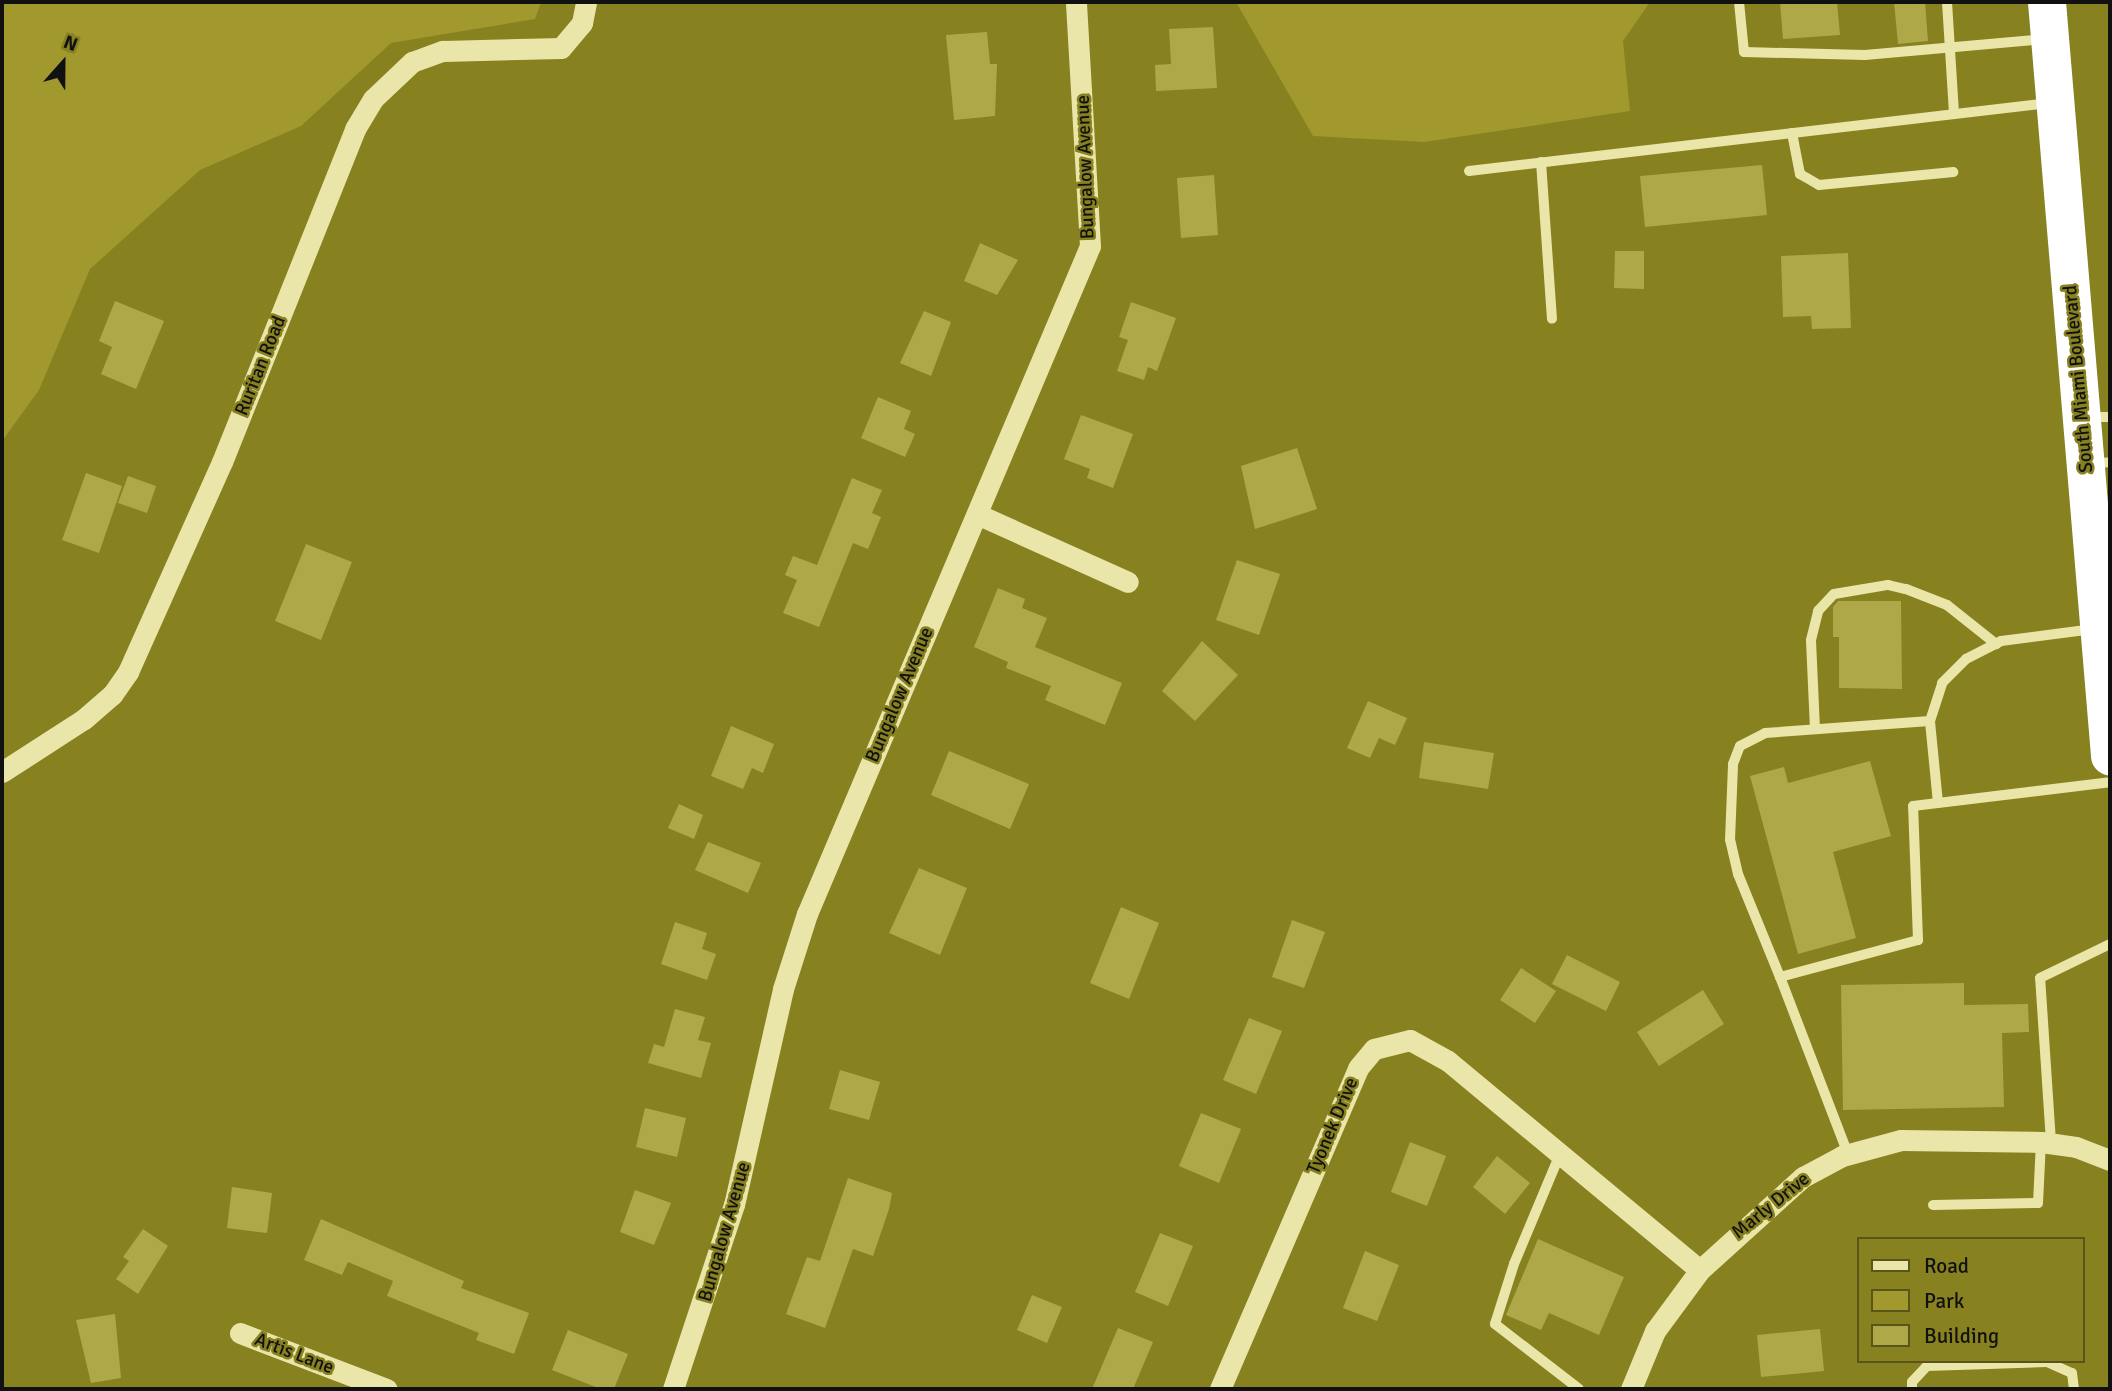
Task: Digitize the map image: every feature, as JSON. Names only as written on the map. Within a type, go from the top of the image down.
[{"type":"highway","name":"South Miami Boulevard","points":[[2049,20],[2056,103],[2096,417],[2096,535],[2110,756]]},
{"type":"street","name":"Ruritan Road","points":[[2,772],[84,719],[111,695],[128,672],[222,462],[355,129],[373,99],[412,62],[443,51],[561,48],[582,23],[586,2]]},
{"type":"street","name":"Bungalow Avenue","points":[[673,1389],[734,1205],[783,989],[807,914],[979,515],[1090,246],[1076,2]]},
{"type":"street","points":[[979,515],[1128,582]]},
{"type":"street","name":"Tyonek Drive","points":[[1220,1389],[1358,1068],[1374,1049],[1410,1040],[1438,1056],[1700,1270]]},
{"type":"street","name":"Marly Drive","points":[[1631,1389],[1655,1331],[1700,1270],[1803,1177],[1848,1154],[1901,1140],[2046,1142],[2110,1160]]},
{"type":"street","name":"Artis Lane","points":[[240,1334],[387,1389]]},
{"type":"lane","points":[[1739,2],[1744,52],[1865,55],[1950,47],[2049,20]]},
{"type":"lane","points":[[1947,2],[1954,114]]},
{"type":"lane","points":[[1469,171],[2056,103]]},
{"type":"lane","points":[[1792,133],[1800,174],[1819,185],[1953,172]]},
{"type":"lane","points":[[1541,162],[1552,319]]},
{"type":"lane","points":[[1815,730],[1811,640],[1818,611],[1834,594],[1888,585],[1906,589],[1947,605],[1996,644]]},
{"type":"lane","points":[[1938,803],[1930,721],[1942,683],[1966,659],[1996,644],[2100,628]]},
{"type":"lane","points":[[1848,1154],[1738,874],[1730,840],[1733,764],[1740,746],[1751,738],[1930,721]]},
{"type":"lane","points":[[1780,977],[1918,940],[1913,806],[2110,782]]},
{"type":"lane","points":[[1933,1205],[2038,1203],[2046,1142],[2040,978],[2110,944]]},
{"type":"lane","points":[[1560,1154],[1514,1264],[1495,1324],[1579,1389]]},
{"type":"lane","points":[[1912,1389],[1912,1382],[1927,1367],[2023,1363]]},
{"type":"lane","points":[[2049,1363],[2072,1373],[2074,1389]]},
{"type":"green space","points":[[2,2],[541,2],[535,19],[391,43],[301,126],[200,170],[90,269],[39,390],[2,441]]},
{"type":"green space","points":[[1236,2],[1650,2],[1623,41],[1630,111],[1424,142],[1313,136]]},
{"type":"building","points":[[1780,2],[1837,2],[1840,35],[1783,39]]},
{"type":"building","points":[[1894,2],[1925,2],[1928,41],[1898,44]]},
{"type":"building","points":[[1213,27],[1217,88],[1156,91],[1155,65],[1171,64],[1169,29]]},
{"type":"building","points":[[987,32],[990,64],[997,64],[995,116],[954,120],[946,35]]},
{"type":"building","points":[[1762,165],[1767,215],[1645,227],[1640,176]]},
{"type":"building","points":[[1214,175],[1218,235],[1181,238],[1177,178]]},
{"type":"building","points":[[980,243],[1018,260],[997,295],[964,281]]},
{"type":"building","points":[[1615,251],[1644,251],[1644,289],[1614,288]]},
{"type":"building","points":[[1848,253],[1851,328],[1812,329],[1811,316],[1783,317],[1781,256]]},
{"type":"building","points":[[115,301],[164,321],[136,389],[101,374],[112,347],[99,341]]},
{"type":"building","points":[[1131,302],[1176,318],[1157,371],[1148,367],[1144,380],[1117,371],[1128,340],[1119,337]]},
{"type":"building","points":[[924,311],[951,322],[931,376],[900,363]]},
{"type":"building","points":[[878,397],[911,411],[904,429],[915,434],[905,457],[861,438]]},
{"type":"building","points":[[1081,415],[1133,434],[1113,488],[1087,478],[1090,469],[1064,459]]},
{"type":"building","points":[[1297,448],[1317,509],[1255,529],[1241,466]]},
{"type":"building","points":[[86,473],[122,486],[99,553],[62,540]]},
{"type":"building","points":[[128,476],[156,486],[147,513],[118,503]]},
{"type":"building","points":[[852,478],[882,490],[872,513],[881,517],[868,549],[853,543],[819,627],[783,613],[797,580],[785,575],[793,556],[817,565]]},
{"type":"building","points":[[306,544],[352,562],[321,640],[275,621]]},
{"type":"building","points":[[1237,560],[1280,574],[1259,635],[1216,620]]},
{"type":"building","points":[[998,588],[1025,599],[1022,608],[1047,618],[1035,647],[1122,683],[1105,725],[1045,700],[1051,686],[1006,668],[1008,662],[974,647]]},
{"type":"building","points":[[1838,601],[1901,601],[1902,689],[1839,688],[1839,637],[1833,637],[1833,607]]},
{"type":"building","points":[[1202,641],[1238,675],[1195,721],[1162,691]]},
{"type":"building","points":[[1368,701],[1407,718],[1395,745],[1379,738],[1370,758],[1347,748]]},
{"type":"building","points":[[731,726],[774,744],[763,773],[752,768],[743,789],[711,776]]},
{"type":"building","points":[[1424,742],[1494,753],[1488,789],[1419,778]]},
{"type":"building","points":[[949,751],[1029,784],[1010,829],[931,795]]},
{"type":"building","points":[[1870,761],[1891,836],[1833,852],[1856,938],[1798,954],[1750,776],[1784,767],[1788,783]]},
{"type":"building","points":[[679,804],[703,815],[694,839],[668,828]]},
{"type":"building","points":[[708,842],[761,863],[748,893],[695,870]]},
{"type":"building","points":[[919,868],[967,888],[940,955],[889,933]]},
{"type":"building","points":[[1121,907],[1159,923],[1129,999],[1090,983]]},
{"type":"building","points":[[1292,920],[1325,932],[1304,988],[1272,977]]},
{"type":"building","points":[[675,922],[707,933],[702,949],[716,954],[707,980],[661,964]]},
{"type":"building","points":[[1567,955],[1620,982],[1606,1011],[1552,984]]},
{"type":"building","points":[[1521,968],[1556,991],[1535,1023],[1500,1000]]},
{"type":"building","points":[[1964,983],[1964,1005],[2028,1004],[2029,1032],[2002,1033],[2004,1107],[1843,1110],[1841,985]]},
{"type":"building","points":[[1703,990],[1724,1024],[1659,1066],[1637,1032]]},
{"type":"building","points":[[675,1009],[705,1017],[698,1040],[711,1043],[701,1078],[648,1063],[654,1044],[664,1047]]},
{"type":"building","points":[[1249,1018],[1282,1031],[1256,1094],[1223,1080]]},
{"type":"building","points":[[840,1070],[880,1082],[869,1120],[829,1109]]},
{"type":"building","points":[[645,1108],[686,1118],[677,1157],[636,1147]]},
{"type":"building","points":[[1201,1113],[1241,1129],[1219,1183],[1179,1166]]},
{"type":"building","points":[[1410,1142],[1446,1156],[1427,1206],[1391,1192]]},
{"type":"building","points":[[1497,1156],[1530,1183],[1505,1214],[1473,1187]]},
{"type":"building","points":[[848,1178],[892,1193],[873,1256],[853,1249],[825,1328],[786,1314],[807,1257],[820,1261]]},
{"type":"building","points":[[232,1187],[272,1193],[267,1233],[227,1228]]},
{"type":"building","points":[[635,1190],[671,1203],[654,1245],[620,1232]]},
{"type":"building","points":[[321,1219],[464,1281],[461,1288],[529,1313],[514,1354],[476,1340],[479,1333],[387,1296],[393,1281],[348,1262],[342,1275],[304,1260]]},
{"type":"building","points":[[143,1229],[168,1246],[138,1294],[116,1279],[129,1261],[123,1257]]},
{"type":"building","points":[[1160,1233],[1193,1246],[1168,1306],[1135,1292]]},
{"type":"building","points":[[1538,1239],[1624,1277],[1599,1335],[1549,1313],[1541,1330],[1506,1315]]},
{"type":"building","points":[[1365,1251],[1399,1265],[1377,1321],[1343,1308]]},
{"type":"building","points":[[1032,1295],[1062,1307],[1047,1343],[1017,1330]]},
{"type":"building","points":[[115,1314],[121,1378],[91,1383],[76,1320]]},
{"type":"building","points":[[1118,1328],[1153,1342],[1133,1389],[1092,1389]]},
{"type":"building","points":[[1820,1329],[1824,1371],[1761,1377],[1757,1335]]},
{"type":"building","points":[[568,1330],[628,1354],[614,1389],[601,1389],[552,1370]]}]
